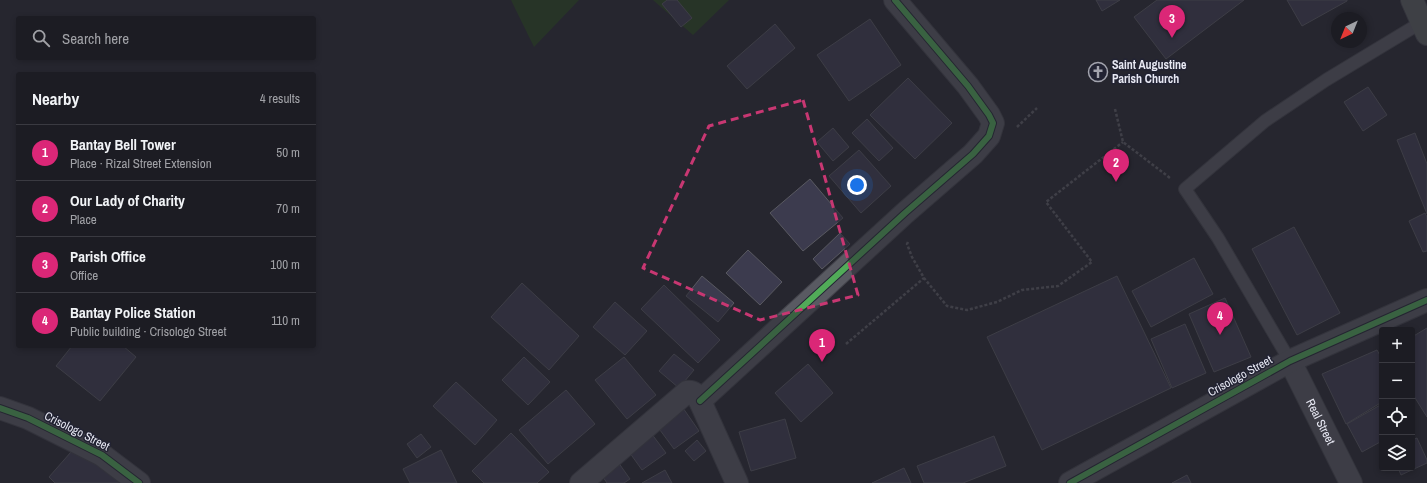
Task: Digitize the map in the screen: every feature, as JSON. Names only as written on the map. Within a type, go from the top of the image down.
[{"type":"highway","points":[[1412,0],[1425,26]]},
{"type":"street","points":[[698,398],[973,154],[988,136],[993,123],[989,115],[968,86],[895,0]]},
{"type":"street","name":"Crisologo Street","points":[[1070,483],[1290,361],[1427,300]]},
{"type":"street","name":"Real Street","points":[[1290,361],[1352,483]]},
{"type":"street","points":[[581,483],[687,392],[693,392],[698,398],[737,483]]},
{"type":"street","name":"Crisologo Street","points":[[0,408],[28,418],[102,455],[139,483]]},
{"type":"lane","points":[[1290,361],[1218,238],[1185,189],[1265,121],[1326,80],[1425,26]]},
{"type":"path","points":[[1115,109],[1123,142],[1185,189]]},
{"type":"path","points":[[846,344],[924,278],[947,306],[966,310],[997,302],[1022,290],[1058,286],[1092,262],[1046,202],[1123,142]]},
{"type":"highlighted area","points":[[803,100],[858,295],[760,320],[643,268],[709,126]]},
{"type":"green space","points":[[511,0],[579,0],[534,47]]},
{"type":"green space","points":[[653,0],[729,0],[693,35]]},
{"type":"building","points":[[667,0],[677,0],[692,18],[681,27],[662,4]]},
{"type":"building","points":[[1096,0],[1120,0],[1102,11]]},
{"type":"building","points":[[1157,0],[1244,0],[1166,59],[1134,17]]},
{"type":"building","points":[[1287,0],[1347,0],[1347,1],[1302,26]]},
{"type":"building","points":[[870,19],[901,65],[849,101],[817,55]]},
{"type":"building","points":[[775,24],[795,48],[747,89],[727,66]]},
{"type":"building","points":[[908,78],[952,123],[915,159],[870,115]]},
{"type":"building","points":[[1368,87],[1387,115],[1363,131],[1344,102]]},
{"type":"building","points":[[867,119],[893,148],[879,161],[852,133]]},
{"type":"building","points":[[833,128],[849,147],[833,161],[817,142]]},
{"type":"building","points":[[1415,133],[1427,164],[1427,214],[1397,140]]},
{"type":"building","points":[[859,150],[891,186],[861,213],[829,176]]},
{"type":"building","points":[[810,179],[843,218],[803,251],[770,213]]},
{"type":"building","points":[[1425,213],[1427,217],[1427,251],[1423,252],[1409,221]]},
{"type":"building","points":[[1294,227],[1340,313],[1297,335],[1252,249]]},
{"type":"building","points":[[840,233],[850,244],[822,269],[813,259]]},
{"type":"building","points":[[748,250],[782,282],[760,305],[726,273]]},
{"type":"building","points":[[1194,258],[1213,294],[1151,327],[1132,291]]},
{"type":"building","points":[[702,276],[734,303],[718,322],[686,296]]},
{"type":"building","points":[[1117,276],[1171,388],[1042,450],[987,337]]},
{"type":"building","points":[[522,283],[579,336],[549,370],[491,317]]},
{"type":"building","points":[[664,285],[720,340],[698,363],[641,309]]},
{"type":"building","points":[[1225,298],[1251,357],[1214,372],[1189,314]]},
{"type":"building","points":[[615,302],[647,331],[625,355],[593,327]]},
{"type":"building","points":[[1185,324],[1206,373],[1172,388],[1151,339]]},
{"type":"building","points":[[1427,328],[1427,417],[1415,398],[1415,335]]},
{"type":"building","points":[[70,348],[125,348],[136,357],[100,401],[56,366]]},
{"type":"building","points":[[1377,350],[1379,354],[1379,404],[1346,424],[1322,374]]},
{"type":"building","points":[[674,354],[694,370],[679,388],[659,371]]},
{"type":"building","points":[[524,357],[550,382],[528,405],[502,380]]},
{"type":"building","points":[[624,357],[656,395],[627,419],[595,380]]},
{"type":"building","points":[[808,364],[833,393],[801,422],[775,393]]},
{"type":"building","points":[[456,382],[497,420],[475,445],[433,406]]},
{"type":"building","points":[[566,390],[595,424],[548,464],[519,430]]},
{"type":"building","points":[[1379,406],[1379,443],[1362,452],[1347,424]]},
{"type":"building","points":[[683,408],[699,431],[674,449],[657,426]]},
{"type":"building","points":[[785,419],[796,458],[751,471],[739,432]]},
{"type":"building","points":[[511,433],[549,472],[537,483],[484,483],[472,471]]},
{"type":"building","points":[[651,433],[666,453],[642,470],[627,449]]},
{"type":"building","points":[[421,434],[431,447],[417,458],[407,444]]},
{"type":"building","points":[[994,436],[1006,466],[963,483],[924,483],[917,466]]},
{"type":"building","points":[[1417,438],[1427,463],[1415,469],[1415,439]]},
{"type":"building","points":[[697,440],[706,451],[694,461],[685,451]]},
{"type":"building","points":[[78,444],[121,483],[55,483],[49,477]]},
{"type":"building","points":[[441,450],[457,483],[410,483],[403,469]]},
{"type":"building","points":[[618,462],[630,479],[624,483],[607,483],[601,474]]},
{"type":"building","points":[[904,468],[911,483],[872,483]]},
{"type":"building","points":[[665,470],[672,483],[642,483]]},
{"type":"building","points":[[1399,471],[1410,471],[1401,475]]},
{"type":"building","points":[[1187,475],[1191,483],[1172,483]]},
{"type":"cycle path","points":[[700,401],[905,213],[973,154],[989,136],[993,123],[989,115],[968,86],[895,0]]},
{"type":"cycle path","points":[[1070,483],[1290,361],[1427,300]]},
{"type":"cycle path","points":[[0,408],[28,418],[102,455],[139,483]]},
{"type":"place","name":"Parish Office","points":[[1172,38]]},
{"type":"place","name":"Saint Augustine Parish Church","points":[[1098,72]]},
{"type":"place","name":"Our Lady of Charity","points":[[1116,182]]},
{"type":"place","name":"Bantay Police Station","points":[[1220,335]]},
{"type":"place","name":"Bantay Bell Tower","points":[[822,362]]}]
